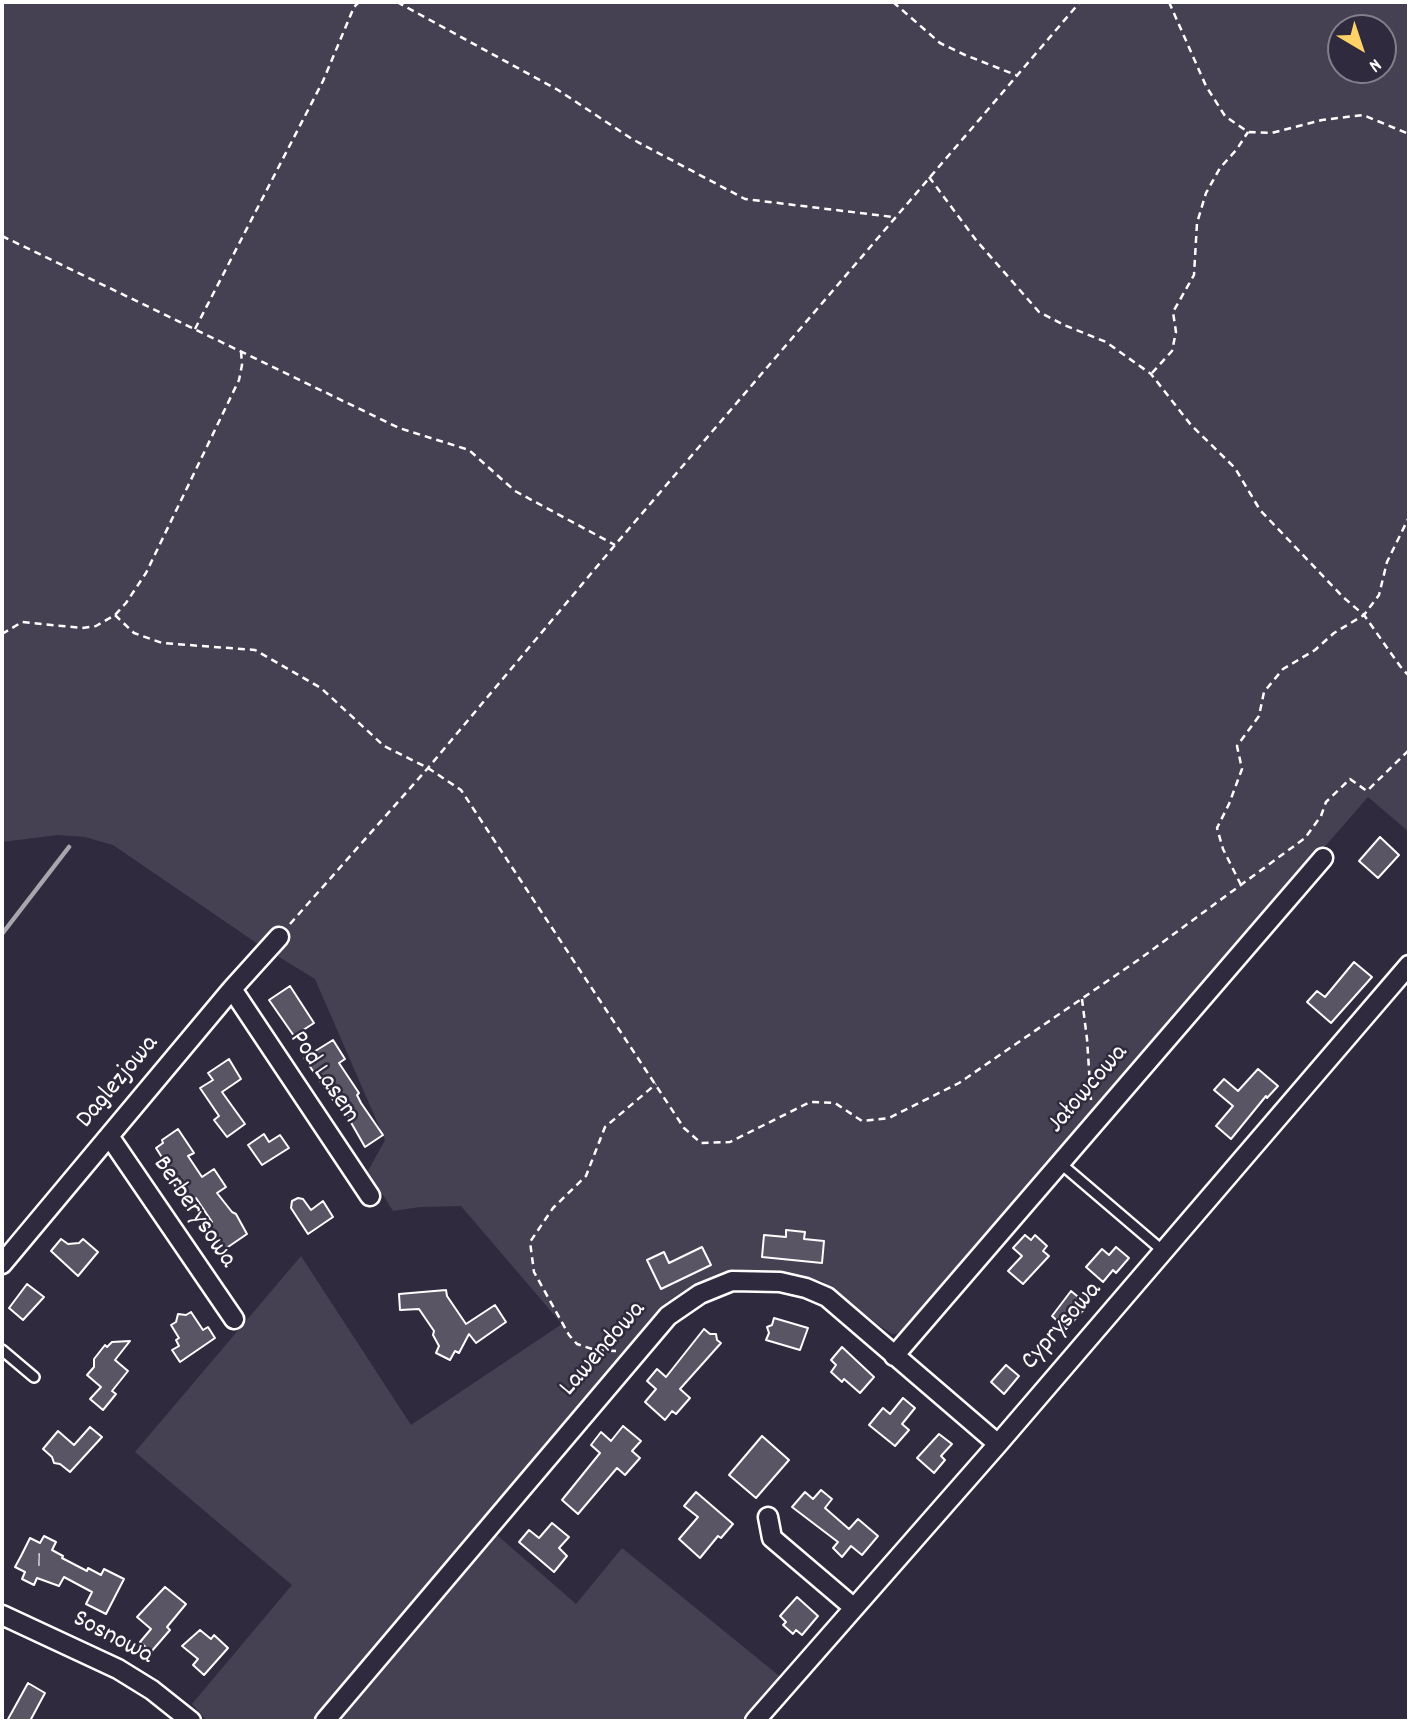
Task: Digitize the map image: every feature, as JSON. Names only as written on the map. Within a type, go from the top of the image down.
[{"type":"street","name":"Jałowcowa","points":[[894,1356],[1323,858]]},
{"type":"street","name":"Daglezjowa","points":[[2,1264],[232,989],[279,937]]},
{"type":"street","name":"Cyprysowa","points":[[755,1721],[998,1444],[1409,965]]},
{"type":"street","name":"Pod Lasem","points":[[232,989],[370,1196]]},
{"type":"street","name":"Berberysowa","points":[[109,1136],[234,1319]]},
{"type":"street","name":"Lawendowa","points":[[325,1721],[631,1358],[668,1316],[700,1294],[732,1281],[755,1280],[806,1289],[827,1297],[998,1444]]},
{"type":"street","points":[[768,1517],[772,1538],[853,1607]]},
{"type":"street","name":"Sosnowa","points":[[2,1615],[118,1669],[152,1690],[191,1721]]},
{"type":"lane","points":[[1060,1163],[1163,1251]]},
{"type":"lane","points":[[2,1350],[34,1377]]},
{"type":"path","points":[[195,329],[323,81],[354,7],[359,2]]},
{"type":"path","points":[[397,2],[558,90],[632,139],[745,199],[895,218]]},
{"type":"path","points":[[893,2],[940,43],[1016,75]]},
{"type":"path","points":[[279,937],[428,768],[615,545],[1080,2]]},
{"type":"path","points":[[1169,2],[1206,86],[1225,116],[1248,132],[1272,133],[1322,120],[1363,115],[1409,134]]},
{"type":"path","points":[[1152,374],[1172,351],[1175,332],[1172,312],[1194,275],[1197,223],[1206,193],[1248,132]]},
{"type":"path","points":[[929,177],[976,240],[1039,312],[1105,342],[1152,374],[1191,425],[1235,468],[1260,510],[1343,597],[1364,615],[1399,666],[1409,676]]},
{"type":"path","points":[[2,236],[400,428],[468,450],[515,491],[615,545]]},
{"type":"path","points":[[2,634],[22,622],[82,628],[96,626],[115,615],[127,603],[146,573],[239,380],[241,351]]},
{"type":"path","points":[[1241,885],[1223,849],[1217,828],[1242,769],[1237,746],[1259,716],[1264,692],[1283,668],[1315,650],[1364,615],[1379,595],[1387,562],[1409,517]]},
{"type":"path","points":[[115,615],[134,633],[162,643],[255,650],[321,688],[384,746],[428,768],[461,790],[684,1128],[701,1143],[730,1142],[810,1102],[835,1103],[862,1121],[889,1118],[959,1083],[1082,999],[1305,838],[1321,816],[1326,802],[1350,779],[1367,791],[1409,750]]},
{"type":"path","points":[[1082,999],[1092,1126]]},
{"type":"path","points":[[631,1358],[622,1352],[595,1350],[577,1344],[569,1335],[534,1272],[530,1242],[553,1208],[586,1176],[605,1127],[656,1084]]},
{"type":"shaded area","points":[[2,2],[1409,2],[1409,832],[1368,797],[902,1333],[892,1334],[822,1281],[734,1269],[684,1292],[647,1328],[482,1522],[576,1604],[622,1548],[783,1679],[747,1721],[207,1721],[192,1704],[292,1585],[135,1452],[301,1256],[411,1425],[562,1324],[461,1206],[393,1211],[368,1171],[385,1140],[315,979],[258,944],[113,845],[85,837],[58,835],[2,842]]},
{"type":"building","points":[[1380,837],[1399,855],[1378,878],[1359,861]]},
{"type":"building","points":[[1354,962],[1372,977],[1331,1023],[1307,1002],[1317,991],[1325,997]]},
{"type":"building","points":[[290,986],[314,1023],[294,1036],[269,1000]]},
{"type":"building","points":[[333,1040],[345,1059],[339,1063],[383,1135],[365,1147],[341,1105],[338,1107],[304,1058]]},
{"type":"building","points":[[229,1059],[241,1079],[222,1092],[245,1124],[227,1137],[214,1120],[219,1116],[200,1088],[213,1080],[208,1073]]},
{"type":"building","points":[[1258,1069],[1278,1086],[1267,1098],[1266,1096],[1231,1139],[1216,1126],[1233,1106],[1214,1090],[1224,1079],[1238,1091]]},
{"type":"building","points":[[178,1129],[194,1153],[188,1156],[202,1177],[214,1169],[226,1187],[217,1193],[236,1214],[247,1234],[225,1249],[208,1225],[212,1222],[196,1198],[187,1204],[159,1161],[163,1159],[156,1148],[163,1143],[162,1140]]},
{"type":"building","points":[[264,1134],[269,1142],[280,1135],[289,1148],[262,1165],[248,1145]]},
{"type":"building","points":[[303,1199],[311,1210],[323,1201],[333,1217],[308,1234],[291,1208],[292,1201]]},
{"type":"building","points":[[786,1230],[805,1232],[804,1239],[824,1241],[822,1263],[762,1257],[764,1235],[786,1237]]},
{"type":"building","points":[[1025,1235],[1031,1240],[1035,1235],[1047,1246],[1043,1251],[1049,1256],[1023,1284],[1008,1271],[1022,1256],[1013,1248]]},
{"type":"building","points":[[61,1239],[68,1244],[79,1243],[83,1239],[98,1252],[78,1276],[51,1251]]},
{"type":"building","points":[[702,1247],[711,1265],[661,1289],[647,1260],[664,1252],[669,1263]]},
{"type":"building","points":[[1116,1247],[1129,1258],[1116,1273],[1113,1270],[1103,1282],[1086,1267],[1102,1249],[1109,1255]]},
{"type":"building","points":[[27,1284],[44,1297],[23,1320],[9,1308]]},
{"type":"building","points":[[446,1290],[447,1296],[466,1324],[495,1305],[506,1322],[476,1343],[469,1334],[459,1353],[455,1351],[450,1360],[436,1353],[439,1346],[433,1335],[434,1331],[419,1309],[400,1310],[399,1294]]},
{"type":"building","points":[[1071,1291],[1088,1305],[1066,1329],[1052,1316]]},
{"type":"building","points":[[191,1312],[203,1330],[208,1327],[215,1338],[180,1362],[172,1350],[179,1346],[176,1340],[179,1338],[171,1325],[176,1322],[178,1314],[186,1315]]},
{"type":"building","points":[[774,1318],[808,1328],[800,1350],[766,1340],[769,1333],[767,1327],[772,1325]]},
{"type":"building","points":[[704,1329],[710,1334],[716,1334],[721,1343],[680,1389],[690,1398],[676,1414],[672,1411],[665,1420],[645,1402],[656,1389],[647,1381],[657,1369],[666,1377]]},
{"type":"building","points":[[130,1341],[115,1360],[128,1371],[112,1391],[116,1394],[103,1410],[90,1399],[101,1387],[87,1375],[94,1367],[94,1359],[105,1345],[107,1347],[112,1342]]},
{"type":"building","points":[[842,1347],[874,1377],[860,1393],[831,1372],[836,1365],[831,1360]]},
{"type":"building","points":[[1006,1365],[1019,1376],[1004,1394],[991,1382]]},
{"type":"building","points":[[903,1398],[915,1408],[902,1424],[909,1430],[895,1446],[869,1425],[883,1408],[890,1414]]},
{"type":"building","points":[[623,1426],[641,1441],[632,1451],[640,1458],[625,1475],[617,1468],[578,1514],[562,1500],[600,1453],[591,1445],[601,1432],[611,1441]]},
{"type":"building","points":[[90,1427],[102,1437],[70,1472],[54,1463],[52,1457],[43,1449],[58,1431],[74,1445]]},
{"type":"building","points":[[939,1434],[952,1444],[941,1456],[945,1460],[934,1473],[917,1458]]},
{"type":"building","points":[[762,1436],[789,1460],[756,1498],[729,1475]]},
{"type":"building","points":[[821,1490],[832,1499],[825,1508],[849,1529],[858,1519],[878,1536],[862,1555],[851,1546],[842,1557],[833,1548],[838,1542],[792,1507],[805,1492],[813,1499]]},
{"type":"building","points":[[696,1492],[733,1524],[721,1538],[718,1536],[700,1558],[679,1539],[698,1517],[684,1506]]},
{"type":"building","points":[[552,1523],[569,1537],[559,1548],[567,1556],[554,1572],[519,1542],[529,1530],[539,1538]]},
{"type":"building","points":[[44,1536],[56,1542],[52,1550],[63,1556],[62,1558],[87,1571],[88,1568],[101,1575],[104,1569],[124,1579],[106,1614],[86,1604],[92,1592],[64,1577],[59,1586],[37,1578],[34,1585],[22,1579],[25,1572],[15,1567],[30,1538],[40,1543]]},
{"type":"building","points":[[165,1587],[186,1604],[167,1627],[170,1630],[151,1652],[140,1642],[151,1629],[137,1617]]},
{"type":"building","points":[[797,1597],[818,1616],[802,1635],[796,1630],[793,1634],[783,1625],[786,1622],[780,1616]]},
{"type":"building","points":[[200,1630],[211,1639],[214,1635],[228,1648],[204,1675],[193,1665],[198,1659],[182,1646]]},
{"type":"building","points":[[28,1683],[45,1693],[30,1721],[7,1721]]},
{"type":"waterway","points":[[2,934],[69,847]]}]
